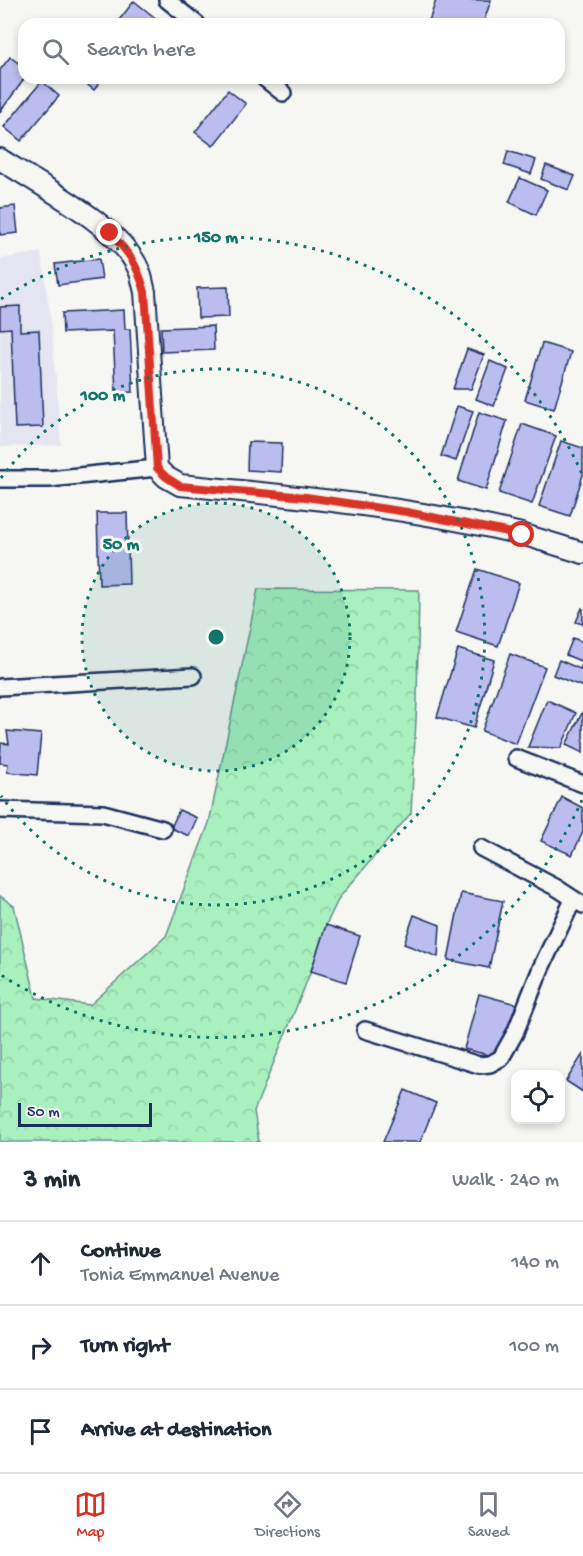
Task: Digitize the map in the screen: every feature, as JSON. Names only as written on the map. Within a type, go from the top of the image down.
[{"type":"street","points":[[167,0],[190,18]]},
{"type":"street","points":[[272,84],[283,93]]},
{"type":"street","points":[[0,159],[110,233],[129,253],[139,269],[145,292],[157,468],[166,477],[180,486],[306,497],[407,512],[522,535],[583,553]]},
{"type":"street","points":[[0,479],[49,479],[157,468]]},
{"type":"street","points":[[0,687],[193,676]]},
{"type":"street","points":[[516,758],[583,784]]},
{"type":"street","points":[[0,810],[103,813],[163,830]]},
{"type":"street","points":[[365,1030],[479,1065],[490,1064],[501,1059],[515,1033],[542,968],[578,903],[557,888],[481,848]]},
{"type":"shaded area","points":[[41,252],[51,321],[61,445],[0,447],[0,259]]},
{"type":"green space","points":[[258,589],[419,590],[417,701],[411,813],[339,898],[326,925],[311,971],[254,1111],[259,1142],[0,1142],[0,896],[14,906],[36,998],[90,1005],[166,936],[209,823]]},
{"type":"building","points":[[436,0],[491,0],[485,18],[430,18]]},
{"type":"building","points":[[134,1],[155,18],[121,18]]},
{"type":"building","points":[[10,57],[18,63],[18,84],[21,84],[0,112],[0,70]]},
{"type":"building","points":[[40,84],[45,84],[59,96],[21,141],[4,127]]},
{"type":"building","points":[[86,84],[98,84],[94,90]]},
{"type":"building","points":[[228,90],[246,104],[213,146],[195,132]]},
{"type":"building","points":[[508,151],[536,160],[531,174],[504,165]]},
{"type":"building","points":[[546,165],[575,176],[569,190],[541,179]]},
{"type":"building","points":[[520,178],[547,190],[536,215],[509,202]]},
{"type":"building","points":[[15,206],[18,233],[0,235],[0,208]]},
{"type":"building","points":[[99,259],[102,279],[58,285],[55,264]]},
{"type":"building","points":[[228,287],[229,317],[198,318],[197,288]]},
{"type":"building","points":[[20,306],[20,331],[39,330],[43,427],[15,428],[11,328],[0,329],[0,307]]},
{"type":"building","points":[[124,310],[125,329],[130,329],[133,392],[116,393],[113,331],[63,333],[62,313]]},
{"type":"building","points":[[213,326],[214,350],[162,352],[161,328]]},
{"type":"building","points":[[542,343],[571,352],[554,409],[525,400]]},
{"type":"building","points":[[467,349],[484,355],[471,389],[453,389]]},
{"type":"building","points":[[490,361],[508,369],[494,406],[476,399]]},
{"type":"building","points":[[457,406],[473,411],[456,461],[441,456]]},
{"type":"building","points":[[479,412],[507,421],[486,490],[458,481]]},
{"type":"building","points":[[522,424],[556,436],[532,504],[499,493]]},
{"type":"building","points":[[561,441],[583,448],[583,475],[570,516],[539,506]]},
{"type":"building","points":[[248,442],[282,443],[281,472],[247,470]]},
{"type":"building","points":[[97,513],[127,513],[129,584],[99,585]]},
{"type":"building","points":[[477,569],[519,583],[498,646],[456,632]]},
{"type":"building","points":[[583,609],[583,624],[576,622]]},
{"type":"building","points":[[573,638],[583,642],[583,662],[566,655]]},
{"type":"building","points":[[458,649],[494,660],[474,728],[437,717]]},
{"type":"building","points":[[510,654],[545,667],[516,744],[482,731]]},
{"type":"building","points":[[559,660],[580,669],[583,662],[583,687],[553,675]]},
{"type":"building","points":[[547,700],[576,713],[561,748],[528,747]]},
{"type":"building","points":[[583,711],[583,753],[566,745]]},
{"type":"building","points":[[7,731],[41,734],[37,775],[7,772],[8,764],[0,763],[1,743],[9,744]]},
{"type":"building","points":[[562,797],[583,808],[583,832],[572,855],[541,841]]},
{"type":"building","points":[[179,810],[197,818],[189,836],[171,828]]},
{"type":"building","points":[[461,893],[503,901],[489,968],[448,960]]},
{"type":"building","points":[[414,915],[440,925],[438,957],[404,944]]},
{"type":"building","points":[[326,925],[360,936],[346,982],[311,971]]},
{"type":"building","points":[[479,994],[516,1004],[501,1058],[464,1049]]},
{"type":"building","points":[[583,1054],[583,1092],[566,1081]]},
{"type":"building","points":[[405,1090],[436,1103],[420,1142],[383,1142]]},
{"type":"route","points":[[110,233],[129,253],[139,269],[145,292],[157,468],[166,477],[180,486],[306,497],[407,512],[522,535]]}]
